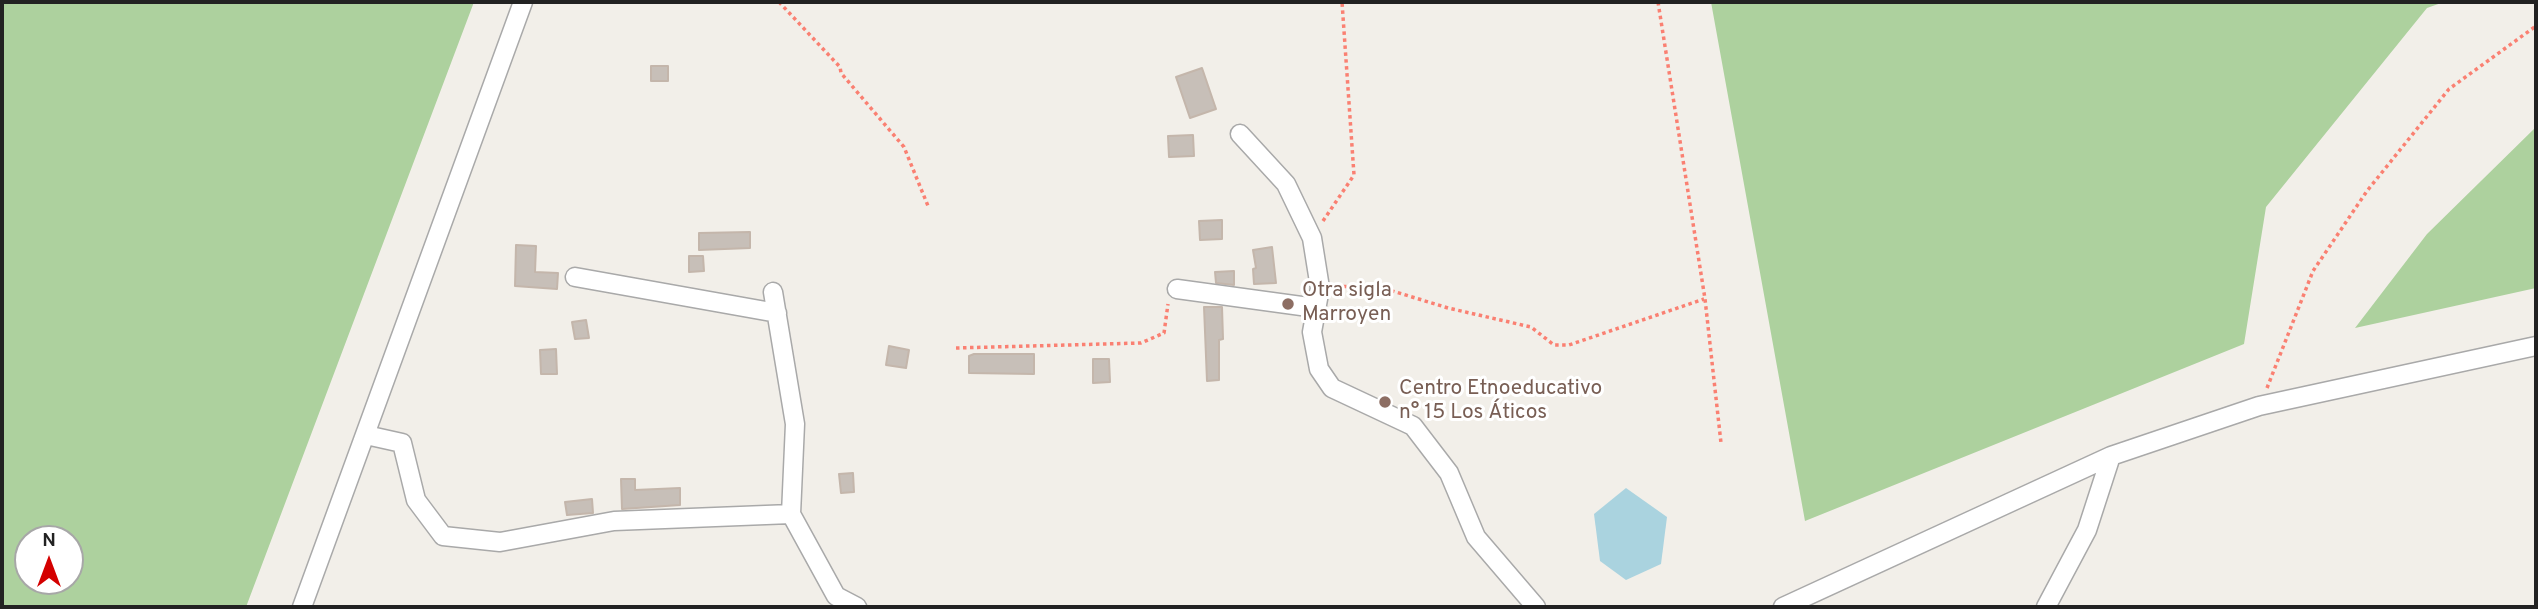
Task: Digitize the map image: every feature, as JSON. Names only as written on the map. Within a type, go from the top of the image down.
[{"type":"street","points":[[302,607],[523,2]]},
{"type":"street","points":[[1240,134],[1286,184],[1312,238],[1320,288],[1312,332],[1319,369],[1332,388],[1413,426],[1449,473],[1476,537],[1536,607]]},
{"type":"street","points":[[575,277],[777,313]]},
{"type":"street","points":[[1177,289],[1316,308]]},
{"type":"street","points":[[773,292],[795,424],[791,514],[836,596],[857,607]]},
{"type":"street","points":[[1783,607],[2112,456],[2259,406],[2536,346]]},
{"type":"street","points":[[366,435],[402,443],[416,500],[443,536],[500,542],[614,521],[791,514]]},
{"type":"street","points":[[2046,607],[2087,530],[2112,456]]},
{"type":"path","points":[[779,2],[840,67],[841,73],[904,147],[928,206]]},
{"type":"path","points":[[1312,238],[1354,175],[1342,2]]},
{"type":"path","points":[[1658,2],[1705,299],[1721,443]]},
{"type":"path","points":[[2259,406],[2313,271],[2367,191],[2449,89],[2536,26]]},
{"type":"path","points":[[1320,288],[1373,285],[1448,308],[1531,327],[1554,345],[1569,345],[1705,299]]},
{"type":"path","points":[[956,348],[1141,343],[1164,333],[1169,294],[1177,289]]},
{"type":"green space","points":[[2,2],[474,2],[246,607],[2,607]]},
{"type":"green space","points":[[1711,2],[2444,2],[2427,8],[2266,207],[2244,344],[1805,521]]},
{"type":"green space","points":[[2536,127],[2536,288],[2355,328],[2427,234]]},
{"type":"water","points":[[1626,488],[1667,517],[1661,564],[1626,580],[1600,561],[1594,514]]},
{"type":"building","points":[[651,66],[668,66],[668,81],[651,81]]},
{"type":"building","points":[[1202,68],[1216,109],[1190,118],[1176,77]]},
{"type":"building","points":[[1193,135],[1194,156],[1169,157],[1168,136]]},
{"type":"building","points":[[1222,220],[1222,239],[1200,240],[1199,221]]},
{"type":"building","points":[[750,232],[750,248],[699,250],[699,233]]},
{"type":"building","points":[[516,245],[536,246],[535,272],[558,273],[557,289],[515,286]]},
{"type":"building","points":[[1272,247],[1276,283],[1254,284],[1253,269],[1256,268],[1253,250]]},
{"type":"building","points":[[689,256],[703,256],[704,271],[689,272]]},
{"type":"building","points":[[1234,271],[1234,285],[1216,283],[1215,272]]},
{"type":"building","points":[[1204,307],[1222,307],[1223,339],[1219,340],[1219,380],[1207,381]]},
{"type":"building","points":[[586,320],[589,338],[575,339],[572,322]]},
{"type":"building","points":[[889,346],[909,350],[906,368],[886,365]]},
{"type":"building","points":[[556,349],[557,374],[541,374],[540,350]]},
{"type":"building","points":[[1034,354],[1034,374],[969,373],[969,356]]},
{"type":"building","points":[[1093,359],[1109,359],[1110,382],[1093,383]]},
{"type":"building","points":[[853,473],[854,492],[841,493],[839,474]]},
{"type":"building","points":[[621,479],[635,479],[635,490],[680,488],[680,505],[622,509]]},
{"type":"building","points":[[592,499],[593,513],[567,515],[565,502]]},
{"type":"place","name":"Otra sigla Marroyen","points":[[1288,304]]},
{"type":"place","name":"Centro Etnoeducativo n° 15 Los Áticos","points":[[1385,402]]}]
